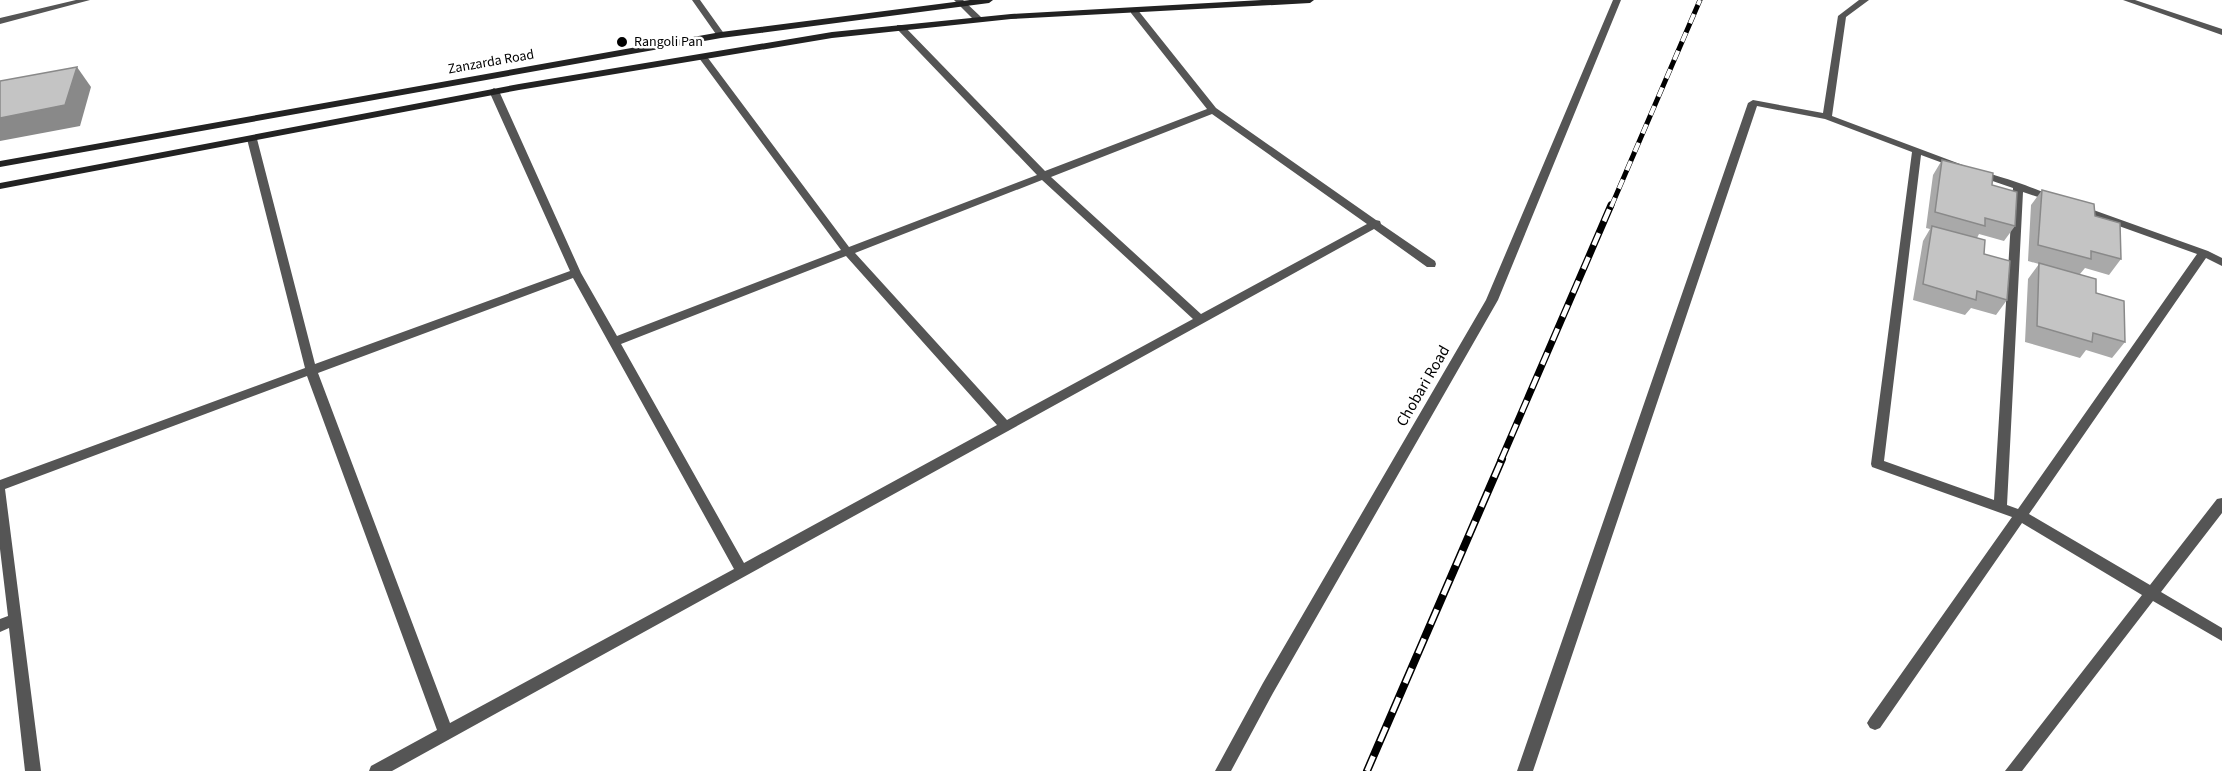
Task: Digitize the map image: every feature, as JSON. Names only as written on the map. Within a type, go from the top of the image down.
[{"type":"main road","name":"Zanzarda Road","points":[[0,164],[721,35],[989,0]]},
{"type":"main road","points":[[0,186],[494,91],[834,35],[978,19],[1310,0]]},
{"type":"street","points":[[0,21],[62,3],[86,0]]},
{"type":"street","points":[[696,0],[721,35]]},
{"type":"street","name":"Chobari Road","points":[[1223,771],[1268,688],[1492,300],[1617,0]]},
{"type":"street","points":[[1827,117],[1842,16],[1865,0]]},
{"type":"street","points":[[2127,0],[2222,32]]},
{"type":"street","points":[[960,2],[978,19]]},
{"type":"street","points":[[1134,10],[1213,110],[1376,222],[1431,264]]},
{"type":"street","points":[[900,27],[1043,176],[1200,319]]},
{"type":"street","points":[[702,56],[847,251],[1005,426]]},
{"type":"street","points":[[494,91],[576,273],[742,571]]},
{"type":"street","points":[[1525,771],[1753,103],[1827,117],[2062,202]]},
{"type":"street","points":[[614,342],[1213,110]]},
{"type":"street","points":[[252,139],[310,370],[446,733]]},
{"type":"street","points":[[1917,151],[1877,464],[2020,515],[2222,635]]},
{"type":"street","points":[[2000,508],[2018,186]]},
{"type":"street","points":[[2073,206],[2204,253],[2222,262]]},
{"type":"street","points":[[377,771],[1376,222]]},
{"type":"street","points":[[1875,723],[2204,253]]},
{"type":"street","points":[[0,485],[576,273]]},
{"type":"street","points":[[0,492],[33,771]]},
{"type":"street","points":[[2013,771],[2222,503]]},
{"type":"street","points":[[0,626],[15,620]]},
{"type":"building","points":[[77,67],[65,105],[0,118],[0,81]]},
{"type":"building","points":[[1942,160],[1993,173],[1992,185],[2017,192],[2015,226],[1985,218],[1985,226],[1935,212]]},
{"type":"building","points":[[2042,190],[2094,204],[2095,216],[2120,223],[2121,259],[2091,251],[2091,259],[2038,245]]},
{"type":"building","points":[[1932,226],[1985,240],[1984,254],[2010,261],[2007,300],[1977,291],[1976,300],[1923,284]]},
{"type":"building","points":[[2039,263],[2096,279],[2096,293],[2124,301],[2125,342],[2093,333],[2092,342],[2037,326]]},
{"type":"railway","points":[[1611,207],[1700,0]]},
{"type":"railway","points":[[1501,460],[1611,205]]},
{"type":"railway","points":[[1367,771],[1502,459]]},
{"type":"place","name":"Rangoli Pan","points":[[622,42]]}]
